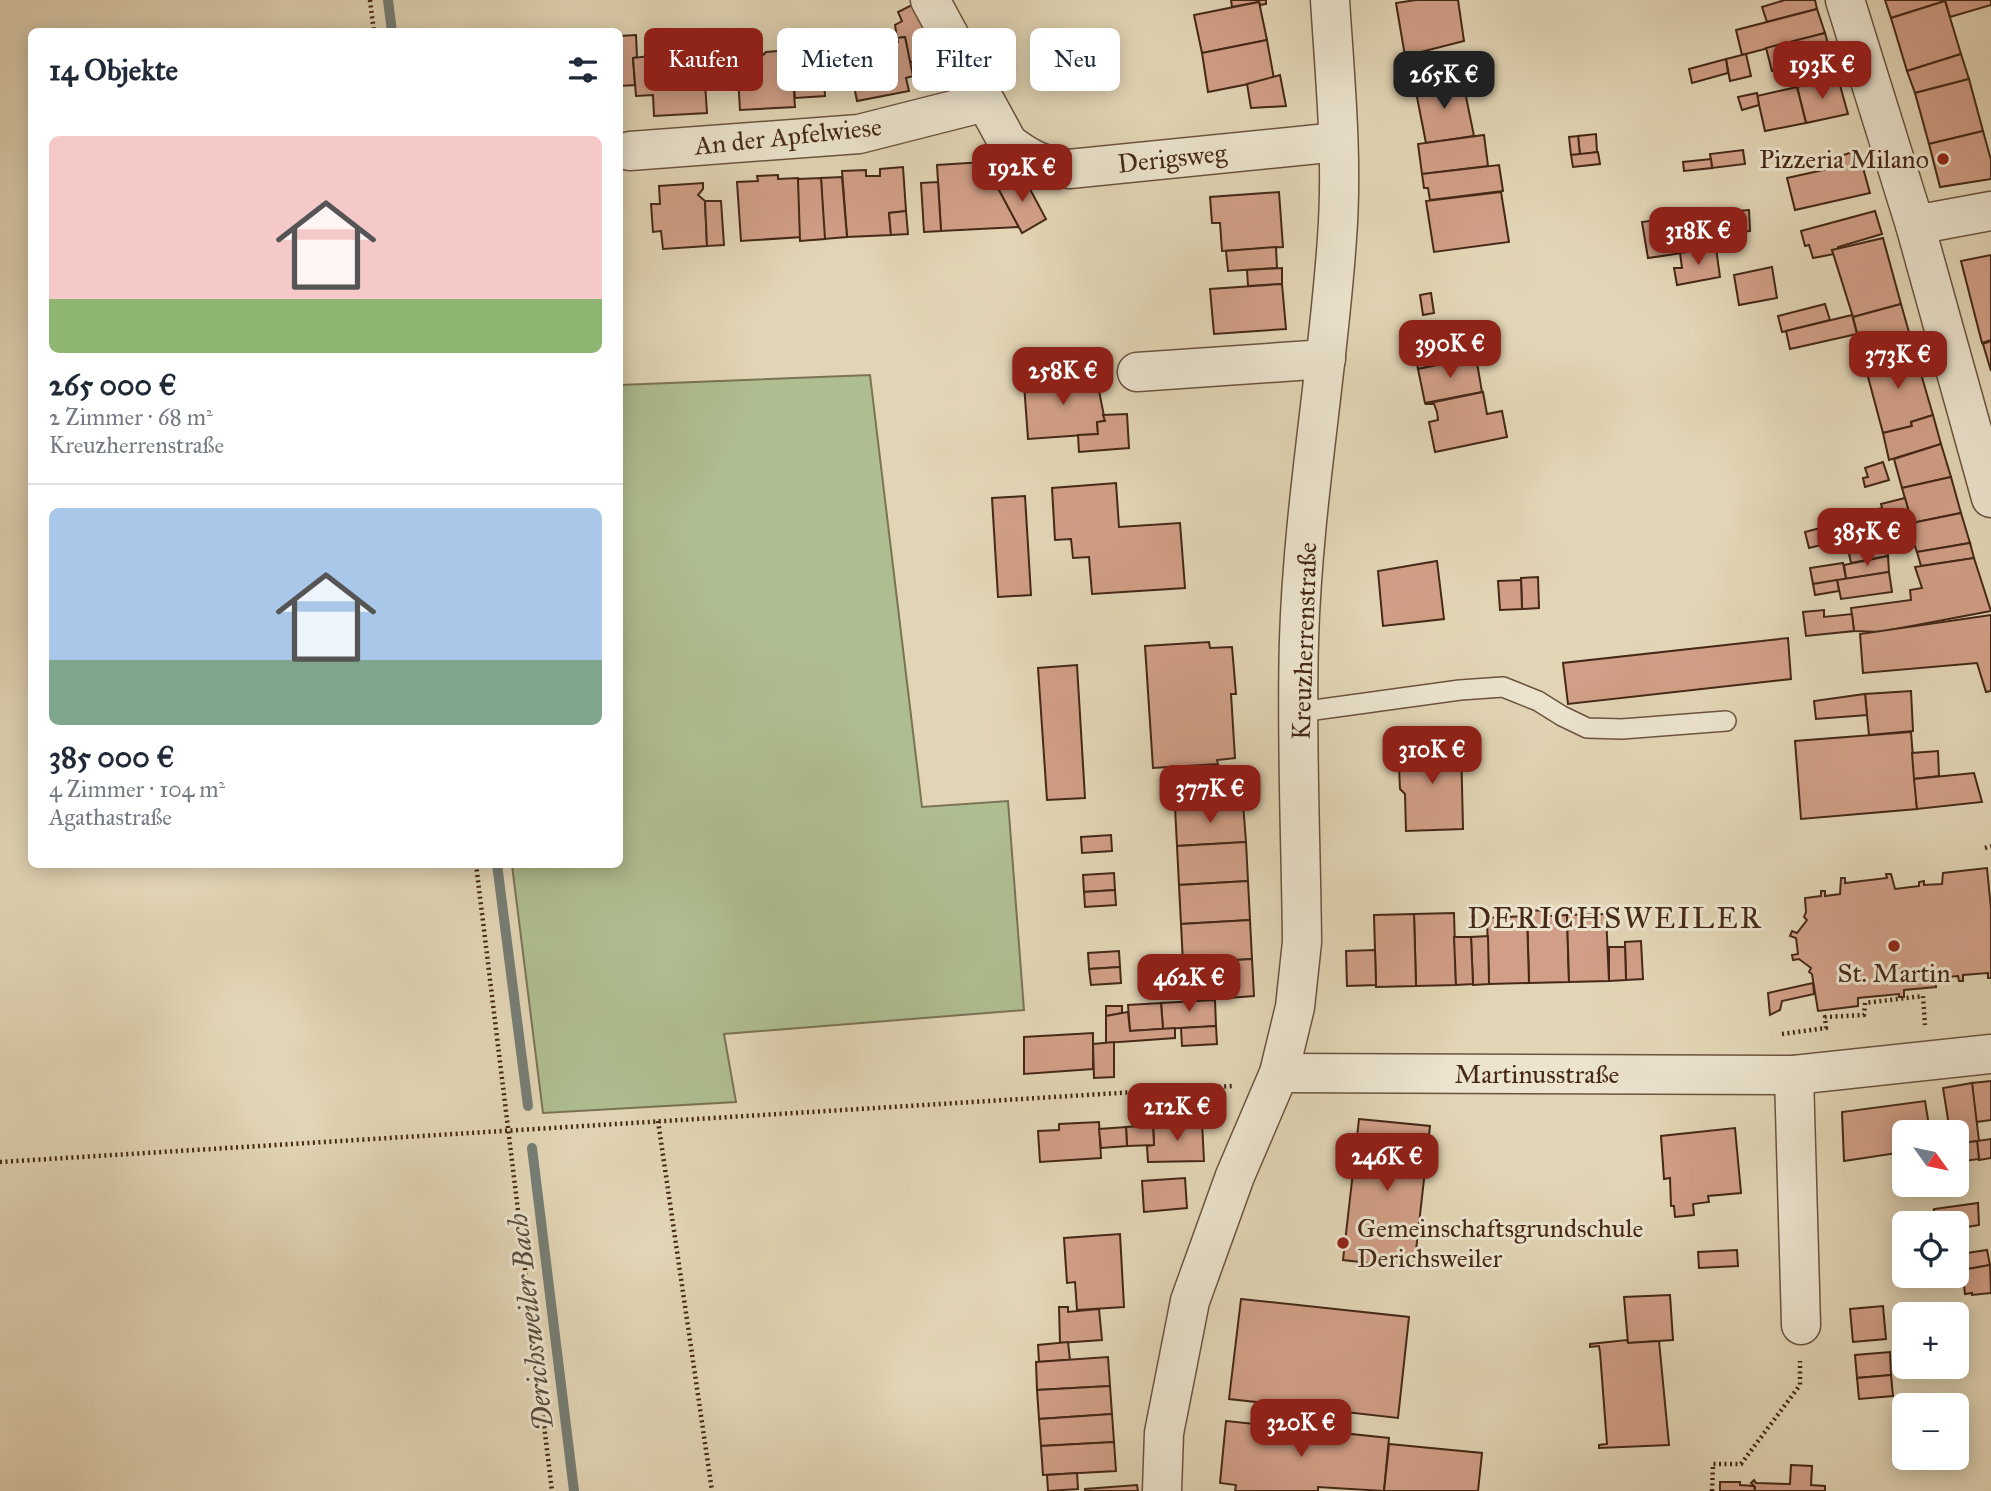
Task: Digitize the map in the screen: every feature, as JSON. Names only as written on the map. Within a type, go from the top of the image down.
[{"type":"street","name":"Derigsweg","points":[[930,0],[1008,143],[1028,159],[1046,166],[1069,169],[1338,142]]},
{"type":"street","name":"Kreuzherrenstraße","points":[[1162,1491],[1164,1433],[1190,1301],[1235,1176],[1279,1073],[1295,1007],[1302,942],[1299,639],[1311,471],[1326,359],[1338,236],[1338,142],[1330,0]]},
{"type":"street","points":[[1845,0],[1915,225],[1991,498]]},
{"type":"street","name":"An der Apfelwiese","points":[[630,151],[859,134],[985,102]]},
{"type":"street","points":[[1915,225],[1991,211]]},
{"type":"street","points":[[1137,372],[1326,359]]},
{"type":"street","name":"Martinusstraße","points":[[1279,1073],[1786,1075],[1991,1054]]},
{"type":"street","points":[[1786,1075],[1801,1325]]},
{"type":"lane","points":[[1300,712],[1460,690],[1503,687],[1538,701],[1587,728],[1622,729],[1726,721]]},
{"type":"path","points":[[370,0],[373,28]]},
{"type":"path","points":[[475,868],[552,1491]]},
{"type":"path","points":[[1786,1075],[1774,1035],[1826,1028],[1825,1017],[1864,1015],[1865,1003],[1923,996],[1924,1018]]},
{"type":"path","points":[[0,1162],[1233,1086]]},
{"type":"path","points":[[658,1121],[712,1491]]},
{"type":"path","points":[[1712,1491],[1713,1464],[1741,1464],[1800,1385],[1801,1325]]},
{"type":"green space","points":[[870,375],[922,807],[1008,801],[1024,1010],[724,1034],[736,1102],[543,1113],[512,868],[623,868],[623,385]]},
{"type":"building","points":[[1231,0],[1266,0],[1266,4],[1260,5],[1259,2],[1232,7]]},
{"type":"building","points":[[1458,0],[1464,41],[1405,56],[1396,3]]},
{"type":"building","points":[[1785,0],[1815,0],[1817,9],[1767,22],[1762,7]]},
{"type":"building","points":[[1885,0],[1945,0],[1945,1],[1891,18]]},
{"type":"building","points":[[1945,0],[1991,0],[1991,5],[1950,17]]},
{"type":"building","points":[[1945,1],[1961,54],[1907,71],[1891,18]]},
{"type":"building","points":[[1259,2],[1267,40],[1202,53],[1194,15]]},
{"type":"building","points":[[912,5],[925,28],[912,28],[910,63],[905,37],[898,38],[898,28],[895,28],[895,25],[902,21],[898,12]]},
{"type":"building","points":[[1817,9],[1825,33],[1742,55],[1736,30]]},
{"type":"building","points":[[1825,33],[1837,76],[1805,82],[1801,67],[1795,65],[1772,71],[1766,48]]},
{"type":"building","points":[[636,35],[637,57],[633,58],[635,85],[623,86],[623,36]]},
{"type":"building","points":[[905,37],[912,71],[912,76],[906,78],[909,91],[857,101],[855,91],[898,91],[898,38]]},
{"type":"building","points":[[1267,40],[1274,79],[1208,92],[1202,53]]},
{"type":"building","points":[[777,51],[777,91],[794,91],[795,107],[740,110],[739,91],[763,91],[763,55]]},
{"type":"building","points":[[1746,54],[1751,76],[1730,81],[1726,59]]},
{"type":"building","points":[[1961,54],[1969,79],[1915,93],[1907,71]]},
{"type":"building","points":[[644,57],[644,91],[706,91],[707,113],[654,116],[653,95],[636,96],[633,58]]},
{"type":"building","points":[[1726,59],[1728,73],[1692,83],[1689,69]]},
{"type":"building","points":[[1440,63],[1443,81],[1410,88],[1407,70]]},
{"type":"building","points":[[1280,75],[1286,106],[1251,108],[1247,84]]},
{"type":"building","points":[[1462,77],[1474,136],[1426,143],[1415,87]]},
{"type":"building","points":[[1838,78],[1848,114],[1806,123],[1797,87]]},
{"type":"building","points":[[1969,79],[1983,131],[1929,144],[1915,93]]},
{"type":"building","points":[[1797,87],[1806,123],[1765,131],[1757,96]]},
{"type":"building","points":[[794,91],[825,91],[825,96],[795,98]]},
{"type":"building","points":[[1757,93],[1759,105],[1742,110],[1738,97]]},
{"type":"building","points":[[1983,131],[1991,160],[1991,179],[1940,187],[1929,144]]},
{"type":"building","points":[[1596,134],[1597,152],[1580,155],[1578,136]]},
{"type":"building","points":[[1484,135],[1488,166],[1422,174],[1418,144]]},
{"type":"building","points":[[1578,136],[1580,155],[1571,155],[1569,137]]},
{"type":"building","points":[[1743,150],[1745,164],[1712,168],[1710,154]]},
{"type":"building","points":[[1858,150],[1870,193],[1795,210],[1787,178],[1837,167],[1835,158]]},
{"type":"building","points":[[1598,152],[1600,164],[1573,167],[1571,155]]},
{"type":"building","points":[[1711,159],[1712,168],[1684,171],[1683,162]]},
{"type":"building","points":[[984,162],[1019,227],[941,231],[937,165]]},
{"type":"building","points":[[1499,165],[1503,191],[1430,200],[1428,188],[1424,188],[1422,174]]},
{"type":"building","points":[[903,167],[906,211],[889,213],[891,235],[847,237],[842,171],[866,170],[866,176],[880,176],[880,169]]},
{"type":"building","points":[[778,175],[778,179],[798,178],[802,237],[741,241],[737,182],[758,181],[757,176]]},
{"type":"building","points":[[1023,176],[1046,219],[1022,233],[999,190]]},
{"type":"building","points":[[842,177],[847,237],[824,239],[821,178]]},
{"type":"building","points":[[821,178],[825,239],[800,241],[798,179]]},
{"type":"building","points":[[938,182],[941,231],[924,232],[921,183]]},
{"type":"building","points":[[703,183],[703,189],[698,195],[705,201],[707,246],[663,249],[661,231],[653,232],[651,204],[660,204],[659,186]]},
{"type":"building","points":[[1279,192],[1283,247],[1222,251],[1220,223],[1212,223],[1210,197]]},
{"type":"building","points":[[1501,192],[1509,242],[1434,252],[1426,201]]},
{"type":"building","points":[[705,201],[721,201],[724,245],[707,246]]},
{"type":"building","points":[[1749,210],[1750,231],[1714,236],[1711,213]]},
{"type":"building","points":[[906,211],[908,234],[891,235],[889,213]]},
{"type":"building","points":[[1875,211],[1882,234],[1838,247],[1839,249],[1832,250],[1834,254],[1813,258],[1809,245],[1805,246],[1801,231]]},
{"type":"building","points":[[1711,213],[1714,236],[1696,238],[1692,215]]},
{"type":"building","points":[[1692,215],[1696,238],[1714,236],[1716,248],[1648,258],[1642,222]]},
{"type":"building","points":[[1883,238],[1901,304],[1853,317],[1832,250]]},
{"type":"building","points":[[1276,247],[1277,268],[1228,271],[1226,251]]},
{"type":"building","points":[[1716,248],[1720,277],[1677,285],[1674,268],[1682,268],[1680,253]]},
{"type":"building","points":[[1991,255],[1991,340],[1982,343],[1961,261]]},
{"type":"building","points":[[1772,267],[1777,298],[1739,305],[1734,275]]},
{"type":"building","points":[[1282,268],[1282,284],[1248,286],[1247,270]]},
{"type":"building","points":[[1282,284],[1286,329],[1214,334],[1210,289]]},
{"type":"building","points":[[1431,293],[1434,313],[1423,315],[1420,295]]},
{"type":"building","points":[[1825,304],[1830,320],[1782,332],[1778,316]]},
{"type":"building","points":[[1901,304],[1914,350],[1864,362],[1853,317]]},
{"type":"building","points":[[1852,315],[1857,334],[1790,349],[1786,331]]},
{"type":"building","points":[[1469,323],[1476,357],[1418,369],[1412,334]]},
{"type":"building","points":[[1991,341],[1991,371],[1983,344]]},
{"type":"building","points":[[1914,350],[1933,415],[1911,422],[1912,426],[1883,433],[1864,362]]},
{"type":"building","points":[[1476,357],[1482,392],[1425,403],[1418,369]]},
{"type":"building","points":[[1075,374],[1075,378],[1096,376],[1105,421],[1097,422],[1098,434],[1028,439],[1024,384],[1049,381],[1048,376]]},
{"type":"building","points":[[1483,392],[1487,414],[1502,411],[1507,437],[1435,452],[1429,422],[1438,420],[1437,412],[1434,404],[1425,404]]},
{"type":"building","points":[[1127,414],[1129,448],[1079,452],[1078,435],[1098,434],[1097,422],[1105,421],[1103,415]]},
{"type":"building","points":[[1933,415],[1941,444],[1889,460],[1883,433],[1912,426],[1911,422]]},
{"type":"building","points":[[1941,444],[1951,477],[1902,488],[1894,459]]},
{"type":"building","points":[[1883,462],[1889,480],[1865,487],[1863,478],[1868,477],[1865,468]]},
{"type":"building","points":[[1951,477],[1961,513],[1912,523],[1902,488]]},
{"type":"building","points":[[1116,483],[1119,527],[1180,523],[1185,588],[1092,594],[1089,557],[1073,558],[1071,539],[1055,540],[1052,488]]},
{"type":"building","points":[[1025,496],[1031,595],[998,597],[992,498]]},
{"type":"building","points":[[1905,498],[1912,523],[1888,529],[1881,504]]},
{"type":"building","points":[[1882,508],[1888,529],[1859,536],[1854,515]]},
{"type":"building","points":[[1961,513],[1970,543],[1917,552],[1907,524]]},
{"type":"building","points":[[1832,525],[1837,541],[1809,548],[1805,532]]},
{"type":"building","points":[[1883,530],[1888,556],[1851,563],[1846,539]]},
{"type":"building","points":[[1970,543],[1974,558],[1921,566],[1917,552]]},
{"type":"building","points":[[1888,556],[1889,572],[1846,579],[1844,565]]},
{"type":"building","points":[[1974,558],[1991,611],[1880,632],[1854,631],[1851,608],[1911,600],[1910,590],[1922,588],[1915,567]]},
{"type":"building","points":[[1437,561],[1444,619],[1383,626],[1378,571]]},
{"type":"building","points":[[1843,563],[1846,579],[1813,584],[1810,568]]},
{"type":"building","points":[[1889,572],[1892,592],[1841,599],[1837,580]]},
{"type":"building","points":[[1538,577],[1539,608],[1522,609],[1521,578]]},
{"type":"building","points":[[1521,580],[1522,609],[1500,610],[1498,581]]},
{"type":"building","points":[[1837,580],[1839,591],[1815,595],[1813,584]]},
{"type":"building","points":[[1824,610],[1824,617],[1852,614],[1854,631],[1806,636],[1803,612]]},
{"type":"building","points":[[1991,615],[1991,691],[1986,692],[1977,663],[1863,673],[1860,634]]},
{"type":"building","points":[[1788,638],[1791,679],[1568,704],[1563,663]]},
{"type":"building","points":[[1209,642],[1210,648],[1232,647],[1236,694],[1231,694],[1235,758],[1217,760],[1218,764],[1153,768],[1145,646]]},
{"type":"building","points":[[1077,665],[1085,798],[1047,800],[1038,668]]},
{"type":"building","points":[[1911,691],[1913,731],[1869,735],[1865,694]]},
{"type":"building","points":[[1865,694],[1867,715],[1816,719],[1814,701]]},
{"type":"building","points":[[1911,732],[1917,809],[1801,819],[1795,741]]},
{"type":"building","points":[[1461,743],[1463,829],[1406,831],[1405,794],[1400,789],[1398,745]]},
{"type":"building","points":[[1938,751],[1939,776],[1914,779],[1912,753]]},
{"type":"building","points":[[1974,773],[1982,802],[1917,809],[1914,779]]},
{"type":"building","points":[[1243,803],[1246,842],[1177,846],[1175,807]]},
{"type":"building","points":[[1111,835],[1112,851],[1082,853],[1081,837]]},
{"type":"building","points":[[1246,842],[1248,881],[1179,885],[1177,846]]},
{"type":"building","name":"St. Martin","points":[[1987,868],[1991,909],[1991,978],[1988,978],[1988,973],[1963,975],[1963,981],[1959,981],[1958,976],[1935,978],[1936,987],[1904,990],[1904,997],[1899,997],[1899,994],[1858,998],[1858,1006],[1818,1011],[1812,974],[1809,972],[1811,968],[1799,959],[1793,960],[1792,955],[1798,954],[1796,938],[1790,936],[1792,931],[1797,933],[1807,920],[1804,917],[1805,898],[1821,896],[1821,891],[1825,891],[1825,896],[1840,894],[1841,878],[1845,878],[1845,883],[1887,878],[1886,874],[1891,874],[1895,889],[1919,886],[1919,882],[1924,881],[1924,885],[1942,884],[1943,873]]},
{"type":"building","points":[[1114,873],[1115,890],[1084,892],[1083,875]]},
{"type":"building","points":[[1248,881],[1250,920],[1181,924],[1179,885]]},
{"type":"building","points":[[1115,890],[1116,905],[1085,907],[1084,892]]},
{"type":"building","points":[[1549,910],[1549,916],[1567,915],[1569,982],[1529,983],[1527,911]]},
{"type":"building","points":[[1454,913],[1456,985],[1416,986],[1414,914]]},
{"type":"building","points":[[1414,914],[1416,986],[1376,987],[1374,915]]},
{"type":"building","points":[[1606,914],[1609,981],[1569,982],[1567,915]]},
{"type":"building","points":[[1527,916],[1529,983],[1489,984],[1487,918]]},
{"type":"building","points":[[1250,920],[1252,959],[1183,963],[1181,924]]},
{"type":"building","points":[[1488,936],[1489,984],[1473,985],[1471,937]]},
{"type":"building","points":[[1454,937],[1471,937],[1473,984],[1456,985]]},
{"type":"building","points":[[1641,941],[1643,979],[1626,980],[1625,942]]},
{"type":"building","points":[[1609,947],[1625,947],[1626,980],[1609,981]]},
{"type":"building","points":[[1375,950],[1376,985],[1347,986],[1346,951]]},
{"type":"building","points":[[1119,951],[1120,967],[1089,969],[1088,953]]},
{"type":"building","points":[[1252,959],[1254,996],[1186,1001],[1183,963]]},
{"type":"building","points":[[1120,967],[1121,983],[1091,985],[1089,969]]},
{"type":"building","points":[[1813,983],[1814,994],[1782,1001],[1780,1010],[1770,1015],[1768,993]]},
{"type":"building","points":[[1215,1000],[1216,1026],[1163,1029],[1161,1003]]},
{"type":"building","points":[[1161,1003],[1163,1029],[1130,1031],[1128,1005]]},
{"type":"building","points":[[1106,1006],[1122,1006],[1122,1013],[1106,1016]]},
{"type":"building","points":[[1128,1012],[1130,1031],[1175,1028],[1175,1038],[1106,1043],[1106,1016]]},
{"type":"building","points":[[1216,1026],[1217,1044],[1182,1046],[1181,1028]]},
{"type":"building","points":[[1093,1033],[1093,1069],[1024,1074],[1024,1037]]},
{"type":"building","points":[[1114,1042],[1114,1077],[1094,1078],[1093,1044]]},
{"type":"building","points":[[1991,1081],[1991,1120],[1976,1122],[1972,1083]]},
{"type":"building","points":[[1972,1083],[1979,1141],[1969,1142],[1969,1120],[1948,1120],[1943,1088]]},
{"type":"building","points":[[1925,1101],[1928,1120],[1892,1120],[1892,1154],[1844,1161],[1842,1112]]},
{"type":"building","points":[[1175,1102],[1176,1124],[1145,1126],[1144,1104]]},
{"type":"building","points":[[1359,1119],[1430,1126],[1414,1268],[1343,1260]]},
{"type":"building","points":[[1099,1122],[1101,1158],[1040,1162],[1038,1131],[1059,1130],[1059,1124]]},
{"type":"building","points":[[1202,1122],[1204,1161],[1148,1162],[1147,1146],[1154,1145],[1153,1125]]},
{"type":"building","points":[[1153,1125],[1154,1145],[1127,1146],[1126,1127]]},
{"type":"building","points":[[1126,1127],[1127,1146],[1101,1148],[1099,1129]]},
{"type":"building","points":[[1735,1128],[1741,1193],[1708,1196],[1709,1202],[1693,1204],[1694,1215],[1675,1217],[1674,1206],[1671,1206],[1670,1178],[1664,1179],[1661,1136]]},
{"type":"building","points":[[1991,1139],[1991,1158],[1979,1160],[1977,1141]]},
{"type":"building","points":[[1977,1141],[1979,1159],[1969,1160],[1969,1142]]},
{"type":"building","points":[[1185,1178],[1187,1208],[1144,1212],[1142,1181]]},
{"type":"building","points":[[1978,1203],[1979,1225],[1969,1227],[1969,1211],[1934,1209]]},
{"type":"building","points":[[1120,1234],[1124,1307],[1077,1310],[1075,1282],[1067,1283],[1064,1238]]},
{"type":"building","points":[[1737,1250],[1738,1266],[1699,1268],[1698,1252]]},
{"type":"building","points":[[1987,1250],[1990,1265],[1969,1269],[1969,1253]]},
{"type":"building","points":[[1990,1265],[1991,1293],[1965,1294],[1964,1288],[1969,1288],[1969,1269]]},
{"type":"building","points":[[1670,1295],[1673,1340],[1628,1343],[1624,1297]]},
{"type":"building","points":[[1241,1299],[1409,1317],[1398,1418],[1229,1399]]},
{"type":"building","points":[[1883,1306],[1886,1339],[1853,1342],[1850,1309]]},
{"type":"building","points":[[1059,1307],[1068,1307],[1068,1312],[1099,1309],[1102,1340],[1060,1343]]},
{"type":"building","points":[[1627,1340],[1628,1343],[1659,1341],[1669,1445],[1599,1448],[1599,1445],[1607,1444],[1600,1352],[1599,1346],[1590,1347],[1590,1344]]},
{"type":"building","points":[[1068,1342],[1070,1360],[1039,1362],[1038,1345]]},
{"type":"building","points":[[1890,1352],[1891,1375],[1857,1378],[1855,1355]]},
{"type":"building","points":[[1108,1357],[1110,1386],[1037,1390],[1036,1362]]},
{"type":"building","points":[[1891,1375],[1892,1396],[1859,1399],[1857,1378]]},
{"type":"building","points":[[1110,1386],[1112,1414],[1039,1419],[1037,1390]]},
{"type":"building","points":[[1112,1414],[1114,1442],[1041,1446],[1039,1419]]},
{"type":"building","points":[[1226,1421],[1389,1438],[1384,1491],[1318,1487],[1318,1491],[1235,1491],[1236,1485],[1220,1483]]},
{"type":"building","points":[[1114,1442],[1116,1471],[1043,1475],[1041,1446]]},
{"type":"building","points":[[1389,1444],[1482,1453],[1478,1491],[1384,1491]]},
{"type":"building","points":[[1791,1465],[1812,1466],[1811,1485],[1825,1486],[1825,1491],[1755,1491],[1751,1483],[1754,1480],[1756,1483],[1790,1484]]},
{"type":"building","points":[[1077,1473],[1078,1489],[1048,1491],[1047,1475]]},
{"type":"building","points":[[1720,1482],[1740,1482],[1740,1485],[1754,1486],[1755,1491],[1720,1491]]},
{"type":"building","points":[[1137,1485],[1138,1491],[1085,1491],[1085,1489]]},
{"type":"waterway","name":"Derichsweiler Bach","points":[[388,0],[392,28]]},
{"type":"waterway","name":"Derichsweiler Bach","points":[[498,868],[528,1106]]},
{"type":"waterway","name":"Derichsweiler Bach","points":[[532,1148],[574,1491]]},
{"type":"place","name":"Pizzeria Milano","points":[[1943,159]]},
{"type":"place","name":"St. Martin","points":[[1894,946]]},
{"type":"place","name":"Gemeinschaftsgrundschule Derichsweiler","points":[[1343,1243]]},
{"type":"district","name":"DERICHSWEILER","points":[[1615,918]]}]
